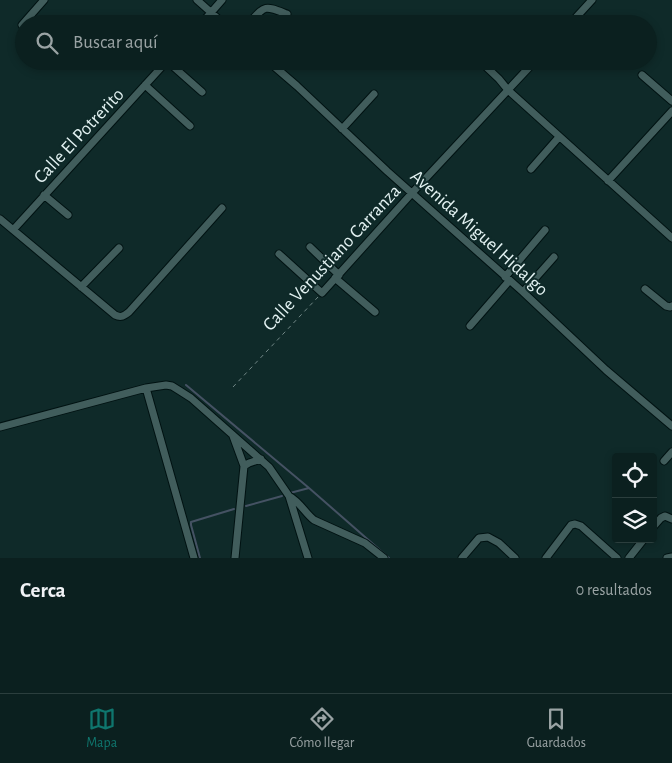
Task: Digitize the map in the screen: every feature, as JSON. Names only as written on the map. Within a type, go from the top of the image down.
[{"type":"street","points":[[31,15],[44,0]]},
{"type":"street","points":[[197,0],[214,15]]},
{"type":"street","points":[[208,15],[222,0]]},
{"type":"street","points":[[578,15],[592,0]]},
{"type":"street","points":[[256,15],[262,9],[268,7],[287,14]]},
{"type":"street","name":"Calle El Potrerito","points":[[13,230],[159,70]]},
{"type":"street","points":[[177,70],[202,92]]},
{"type":"street","name":"Avenida Miguel Hidalgo","points":[[278,70],[606,370],[672,426]]},
{"type":"street","points":[[490,70],[508,90],[559,137],[672,238]]},
{"type":"street","name":"Calle Venustiano Carranza","points":[[322,293],[527,70]]},
{"type":"street","points":[[642,75],[672,102]]},
{"type":"street","points":[[145,85],[190,126]]},
{"type":"street","points":[[342,129],[374,94]]},
{"type":"street","points":[[608,181],[672,111]]},
{"type":"street","points":[[531,169],[559,137]]},
{"type":"street","points":[[44,195],[68,214]]},
{"type":"street","points":[[0,219],[115,315],[122,317],[125,316],[222,208]]},
{"type":"street","points":[[470,326],[545,230]]},
{"type":"street","points":[[82,287],[119,248]]},
{"type":"street","points":[[310,248],[375,312]]},
{"type":"street","points":[[279,254],[322,293]]},
{"type":"street","points":[[523,292],[554,257]]},
{"type":"street","points":[[645,289],[666,306],[672,306]]},
{"type":"street","points":[[0,427],[146,388],[172,386],[191,398],[260,459],[278,478],[290,496],[308,558]]},
{"type":"street","points":[[146,388],[194,558]]},
{"type":"street","points":[[233,436],[244,466],[235,558]]},
{"type":"street","points":[[664,461],[672,452]]},
{"type":"street","points":[[244,466],[260,459]]},
{"type":"street","points":[[290,496],[314,520],[365,542],[384,558]]},
{"type":"street","points":[[657,523],[665,516],[672,520]]},
{"type":"street","points":[[546,558],[572,525],[576,524],[581,526],[617,558]]},
{"type":"street","points":[[462,558],[479,538],[488,537],[516,558]]},
{"type":"street","points":[[629,558],[641,543]]},
{"type":"street","points":[[667,558],[672,557]]},
{"type":"path","name":"Calle Venustiano Carranza","points":[[233,387],[322,293]]},
{"type":"waterway","points":[[186,385],[389,558]]},
{"type":"waterway","points":[[290,493],[309,488]]},
{"type":"waterway","points":[[246,506],[282,496]]},
{"type":"waterway","points":[[200,558],[191,522],[234,509]]}]
